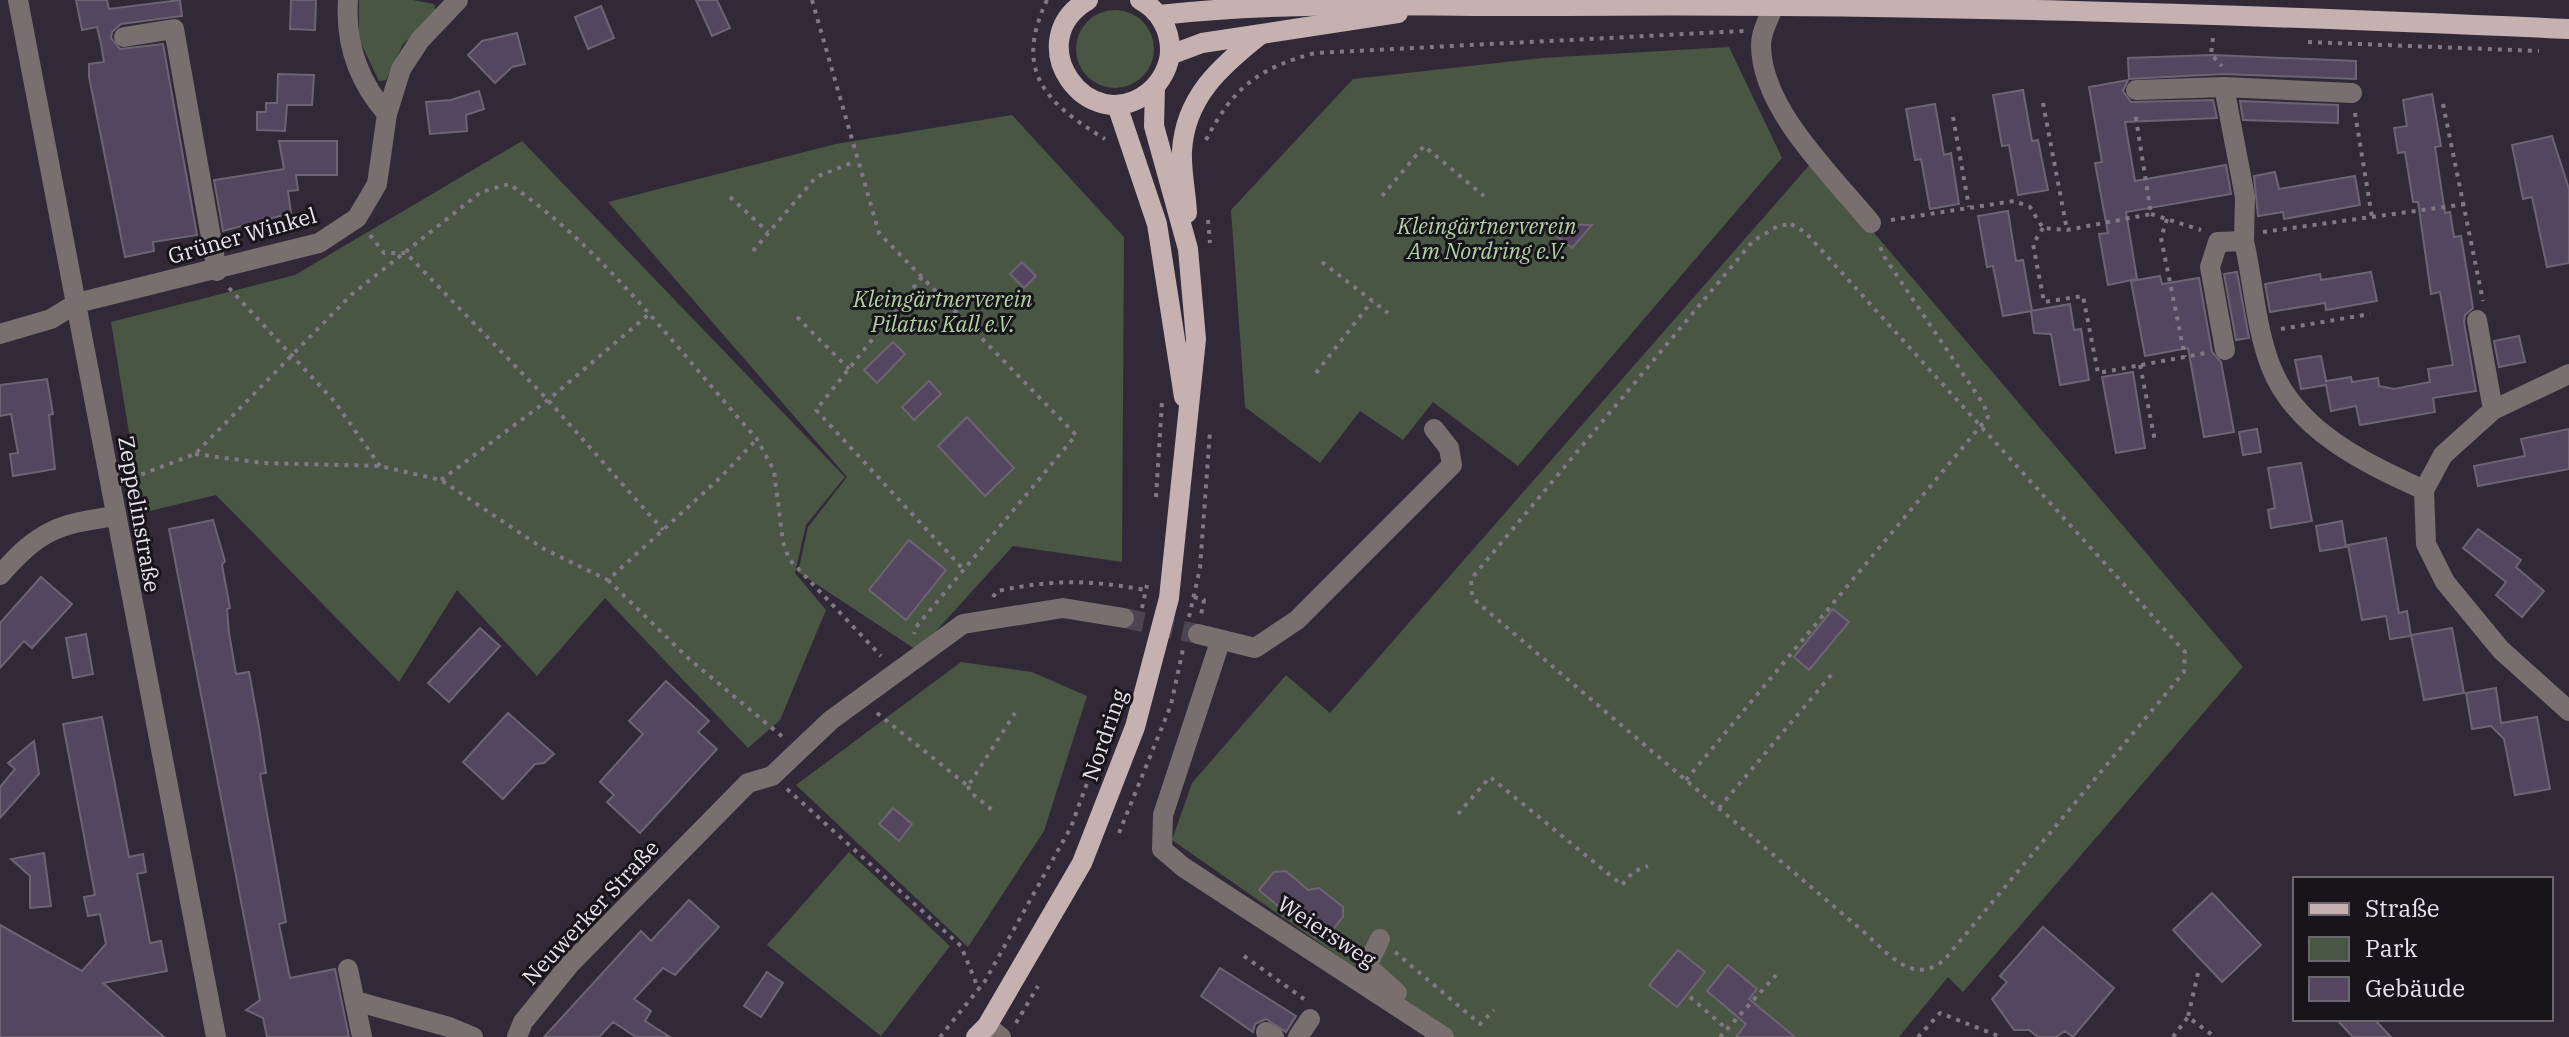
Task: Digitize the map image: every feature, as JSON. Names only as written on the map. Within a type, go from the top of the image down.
[{"type":"main road","points":[[1082,2],[1060,34],[1062,68],[1071,84],[1084,96],[1117,105],[1131,102],[1155,87],[1165,72],[1170,55],[1169,41],[1159,15],[1140,0]]},
{"type":"main road","points":[[1159,15],[1343,2],[1425,7],[2100,4],[2569,29]]},
{"type":"main road","points":[[1170,55],[1202,43],[1346,23],[1425,7]]},
{"type":"main road","points":[[1188,249],[1182,150],[1189,114],[1208,81],[1264,32]]},
{"type":"main road","name":"Nordring","points":[[988,1033],[1082,863],[1135,727],[1169,598],[1196,339],[1188,249],[1154,126],[1155,87]]},
{"type":"main road","name":"Nordring","points":[[1117,105],[1157,224],[1187,417]]},
{"type":"street","name":"Zeppelinstraße","points":[[18,0],[216,1037]]},
{"type":"street","points":[[348,0],[346,30],[355,62],[387,114]]},
{"type":"street","name":"Grüner Winkel","points":[[0,334],[51,319],[77,303],[217,271],[319,243],[357,218],[377,184],[387,114],[407,59],[420,40],[458,0]]},
{"type":"street","points":[[1775,4],[1761,43],[1764,76],[1796,135],[1871,223]]},
{"type":"street","points":[[124,37],[174,29],[217,271]]},
{"type":"street","points":[[2136,90],[2224,87],[2352,93]]},
{"type":"street","points":[[2224,87],[2245,197],[2244,238],[2270,365],[2286,398],[2329,439],[2377,468],[2424,490]]},
{"type":"street","points":[[2225,350],[2210,267],[2218,242],[2244,238]]},
{"type":"street","points":[[2477,320],[2493,410]]},
{"type":"street","points":[[2569,374],[2493,410],[2443,455],[2424,490],[2426,544],[2445,582],[2501,650],[2569,711]]},
{"type":"street","points":[[1198,634],[1220,642],[1255,648],[1297,620],[1452,465],[1449,448],[1434,429]]},
{"type":"street","points":[[0,575],[37,537],[65,523],[116,516]]},
{"type":"street","name":"Neuwerker Straße","points":[[517,1037],[523,1022],[570,964],[748,783],[772,776],[859,699],[963,624],[1063,608],[1124,618]]},
{"type":"street","name":"Weiersweg","points":[[1220,642],[1163,815],[1162,849],[1183,867],[1444,1037]]},
{"type":"street","points":[[1380,939],[1367,966],[1401,997],[1400,1007]]},
{"type":"street","points":[[348,969],[362,1037]]},
{"type":"street","points":[[355,1001],[449,1027],[473,1037]]},
{"type":"street","points":[[1298,1037],[1310,1019]]},
{"type":"path","points":[[812,0],[879,233],[1076,435],[916,627],[908,663]]},
{"type":"path","points":[[1221,111],[1254,75],[1283,61],[1315,53],[1764,30]]},
{"type":"path","points":[[2199,36],[2229,39]]},
{"type":"path","points":[[2213,38],[2211,54],[2222,63],[2224,87]]},
{"type":"path","points":[[2307,42],[2554,52]]},
{"type":"path","points":[[2136,90],[2133,101],[2151,214]]},
{"type":"path","points":[[2352,93],[2372,217]]},
{"type":"path","points":[[2043,103],[2067,230]]},
{"type":"path","points":[[2443,104],[2466,204],[2484,312],[2477,320]]},
{"type":"path","points":[[1953,117],[1969,207]]},
{"type":"path","points":[[1382,196],[1424,146],[1484,196]]},
{"type":"path","points":[[753,251],[816,177],[856,161]]},
{"type":"path","points":[[111,486],[195,454],[351,295],[481,192],[509,184],[533,200],[587,250],[757,439],[774,471],[783,542],[789,559],[881,656]]},
{"type":"path","points":[[730,197],[768,232]]},
{"type":"path","points":[[1686,780],[1988,417],[1984,405],[1885,258],[1871,223],[2014,201],[2030,207],[2043,228]]},
{"type":"path","points":[[2244,238],[2466,204]]},
{"type":"path","points":[[2043,228],[2067,230],[2151,214],[2196,226],[2218,242]]},
{"type":"path","points":[[357,218],[384,253],[406,253],[548,400],[663,530]]},
{"type":"path","points":[[2167,219],[2161,238],[2185,357]]},
{"type":"path","points":[[1791,224],[1805,232],[1984,425],[2170,631],[2185,652],[2184,672],[1945,959],[1934,969],[1923,972],[1910,970],[1477,602],[1472,595],[1471,579],[1753,241],[1778,226],[1791,224]]},
{"type":"path","points":[[2043,228],[2033,244],[2044,302],[2083,296],[2098,373],[2225,350]]},
{"type":"path","points":[[1322,262],[1388,313]]},
{"type":"path","points":[[217,271],[238,301],[335,402],[380,466]]},
{"type":"path","points":[[922,277],[816,410],[964,570]]},
{"type":"path","points":[[1316,373],[1372,301]]},
{"type":"path","points":[[2263,332],[2370,314]]},
{"type":"path","points":[[441,480],[548,400],[648,315]]},
{"type":"path","points":[[797,317],[849,369]]},
{"type":"path","points":[[2140,365],[2155,441]]},
{"type":"path","points":[[608,580],[757,439]]},
{"type":"path","points":[[195,454],[263,463],[380,466],[441,480],[544,549],[608,580],[688,658],[766,720],[797,752]]},
{"type":"path","points":[[1719,808],[1832,674]]},
{"type":"path","points":[[859,699],[968,786],[970,792],[996,813]]},
{"type":"path","points":[[968,786],[1015,713]]},
{"type":"path","points":[[772,776],[961,946],[979,990]]},
{"type":"path","points":[[1458,814],[1490,777],[1622,885],[1633,872],[1648,866]]},
{"type":"path","points":[[1380,939],[1480,1024],[1494,1010]]},
{"type":"path","points":[[1244,956],[1311,1004],[1310,1019]]},
{"type":"path","points":[[2173,1037],[2188,1017],[2198,973]]},
{"type":"path","points":[[1720,1037],[1776,975]]},
{"type":"path","points":[[1690,997],[1728,1030]]},
{"type":"path","points":[[1918,1037],[1940,1013],[2001,1037]]},
{"type":"path","points":[[2188,1017],[2215,1037]]},
{"type":"green space","points":[[359,0],[413,0],[434,4],[436,13],[403,44],[386,80],[379,81],[359,39]]},
{"type":"green space","points":[[1115,10],[1130,13],[1142,22],[1151,34],[1154,49],[1151,64],[1142,76],[1130,85],[1115,88],[1100,85],[1088,76],[1079,64],[1076,49],[1079,34],[1088,22],[1100,13]]},
{"type":"green space","name":"Kleingärtnerverein Am Nordring e.V.","points":[[1729,47],[1782,158],[1518,466],[1433,402],[1403,440],[1360,411],[1320,463],[1245,407],[1231,210],[1353,79],[1542,58]]},
{"type":"green space","name":"Kleingärtnerverein Pilatus Kall e.V.","points":[[1012,115],[1124,237],[1122,562],[1013,546],[918,651],[798,572],[808,527],[847,477],[608,202],[836,144]]},
{"type":"green space","points":[[522,141],[845,477],[806,525],[795,573],[826,610],[780,720],[748,748],[605,598],[537,676],[457,590],[399,682],[216,495],[142,513],[111,322],[295,275]]},
{"type":"green space","points":[[1813,161],[2243,667],[1963,992],[1948,977],[1899,1037],[1454,1037],[1172,840],[1192,783],[1286,675],[1330,713]]},
{"type":"green space","points":[[961,662],[1032,672],[1087,696],[1044,831],[968,947],[796,785]]},
{"type":"green space","points":[[849,852],[950,946],[881,1036],[767,945]]},
{"type":"building","points":[[76,0],[107,0],[109,9],[180,0],[182,16],[121,24],[112,32],[111,38],[120,49],[163,44],[197,235],[153,242],[154,251],[125,257],[89,77],[89,64],[104,62],[101,44],[97,27],[82,30]]},
{"type":"building","points":[[291,0],[316,0],[315,30],[290,29]]},
{"type":"building","points":[[696,0],[717,0],[730,28],[712,36]]},
{"type":"building","points":[[601,6],[614,38],[588,49],[575,17]]},
{"type":"building","points":[[517,33],[525,64],[512,67],[495,83],[468,55],[482,41]]},
{"type":"building","points":[[2212,55],[2356,61],[2356,79],[2224,74],[2129,79],[2128,58]]},
{"type":"building","points":[[278,74],[314,75],[312,105],[287,105],[285,131],[257,130],[257,112],[266,112],[266,103],[277,103]]},
{"type":"building","points":[[2128,80],[2123,91],[2131,102],[2213,100],[2217,118],[2125,122],[2135,181],[2226,165],[2231,194],[2126,212],[2137,279],[2108,285],[2099,234],[2108,233],[2095,163],[2102,162],[2089,87]]},
{"type":"building","points":[[2023,90],[2032,141],[2038,140],[2048,190],[2018,195],[2009,145],[2002,146],[1993,95]]},
{"type":"building","points":[[479,91],[484,109],[466,115],[467,131],[430,134],[426,102],[451,100]]},
{"type":"building","points":[[2432,94],[2441,146],[2435,147],[2445,213],[2450,212],[2454,237],[2461,236],[2473,308],[2465,315],[2464,322],[2476,391],[2433,398],[2435,412],[2360,425],[2356,406],[2331,411],[2326,385],[2301,389],[2295,360],[2321,356],[2326,381],[2351,377],[2352,382],[2378,378],[2379,386],[2394,389],[2430,382],[2428,369],[2453,365],[2440,292],[2431,294],[2418,202],[2413,202],[2405,152],[2398,153],[2394,128],[2407,126],[2403,100]]},
{"type":"building","points":[[2240,101],[2338,105],[2338,123],[2243,120]]},
{"type":"building","points":[[1935,104],[1944,155],[1951,153],[1959,204],[1930,209],[1921,159],[1915,160],[1906,109]]},
{"type":"building","points":[[2552,136],[2569,189],[2569,263],[2547,267],[2532,197],[2523,199],[2512,145]]},
{"type":"building","points":[[279,141],[337,141],[337,175],[296,175],[298,190],[288,191],[291,213],[223,231],[214,180],[284,169]]},
{"type":"building","points":[[2275,172],[2279,189],[2355,176],[2360,205],[2284,219],[2283,212],[2258,216],[2254,176]]},
{"type":"building","points":[[2008,211],[2016,261],[2023,260],[2032,311],[2003,316],[1993,266],[1987,267],[1978,216]]},
{"type":"building","points":[[1542,224],[1592,225],[1572,248]]},
{"type":"building","points":[[1022,262],[1036,276],[1024,288],[1010,274]]},
{"type":"building","points":[[2237,272],[2249,338],[2236,340],[2224,274]]},
{"type":"building","points":[[2371,272],[2377,301],[2326,310],[2325,303],[2270,312],[2265,284],[2320,274],[2321,280]]},
{"type":"building","points":[[2160,276],[2162,284],[2199,278],[2212,352],[2221,362],[2234,432],[2204,437],[2188,348],[2145,356],[2131,281]]},
{"type":"building","points":[[2070,304],[2074,330],[2081,329],[2089,380],[2060,385],[2051,334],[2034,333],[2031,311]]},
{"type":"building","points":[[2519,336],[2525,362],[2499,367],[2494,341]]},
{"type":"building","points":[[893,342],[905,354],[877,383],[864,370]]},
{"type":"building","points":[[2133,372],[2145,448],[2116,453],[2102,377]]},
{"type":"building","points":[[47,379],[53,414],[49,415],[55,469],[13,476],[10,454],[18,453],[11,414],[0,416],[0,385]]},
{"type":"building","points":[[929,381],[941,394],[914,420],[902,407]]},
{"type":"building","points":[[967,417],[1014,468],[985,496],[938,446]]},
{"type":"building","points":[[2257,429],[2261,452],[2243,455],[2239,432]]},
{"type":"building","points":[[2569,429],[2569,469],[2478,486],[2474,466],[2525,456],[2521,439]]},
{"type":"building","points":[[2301,463],[2312,521],[2271,528],[2268,510],[2275,508],[2268,468]]},
{"type":"building","points":[[213,520],[225,561],[222,565],[230,608],[227,609],[229,633],[236,674],[249,672],[259,727],[266,773],[260,774],[286,922],[279,924],[290,978],[335,969],[349,1037],[267,1037],[263,1018],[246,1010],[260,1000],[169,529]]},
{"type":"building","points":[[2342,521],[2346,547],[2320,551],[2316,526]]},
{"type":"building","points":[[2478,529],[2521,560],[2516,567],[2544,591],[2522,617],[2496,595],[2506,582],[2463,548]]},
{"type":"building","points":[[2386,538],[2399,613],[2407,611],[2411,636],[2390,639],[2386,616],[2362,620],[2348,545]]},
{"type":"building","points":[[909,540],[946,570],[906,620],[869,590]]},
{"type":"building","points":[[41,577],[72,604],[32,648],[24,641],[0,668],[0,623]]},
{"type":"building","points":[[1833,609],[1849,622],[1809,670],[1794,657]]},
{"type":"building","points":[[480,628],[500,646],[449,702],[428,683]]},
{"type":"building","points":[[2452,628],[2464,693],[2424,700],[2411,635]]},
{"type":"building","points":[[86,634],[93,674],[73,678],[66,638]]},
{"type":"building","points":[[666,681],[709,721],[698,732],[717,749],[640,833],[607,802],[614,795],[600,782],[643,734],[629,721]]},
{"type":"building","points":[[2496,688],[2501,723],[2537,717],[2550,789],[2515,795],[2504,739],[2491,726],[2472,729],[2466,693]]},
{"type":"building","points":[[508,713],[554,754],[544,763],[535,764],[503,799],[463,762]]},
{"type":"building","points":[[102,717],[129,857],[143,854],[146,872],[137,874],[150,943],[161,941],[167,971],[103,983],[164,1037],[0,1037],[0,925],[82,971],[106,944],[100,914],[88,916],[84,897],[95,895],[63,724]]},
{"type":"building","points":[[34,741],[39,774],[0,818],[0,787],[15,769],[8,763]]},
{"type":"building","points":[[893,808],[912,824],[899,841],[879,824]]},
{"type":"building","points":[[44,853],[51,906],[30,908],[30,876],[11,859]]},
{"type":"building","points":[[1286,871],[1308,890],[1319,888],[1343,907],[1343,917],[1326,938],[1316,938],[1259,890],[1274,872]]},
{"type":"building","points":[[2212,893],[2261,945],[2222,982],[2173,930]]},
{"type":"building","points":[[689,900],[719,927],[675,975],[663,968],[634,999],[651,1011],[645,1021],[670,1037],[636,1037],[613,1022],[599,1037],[544,1037],[641,931],[651,941]]},
{"type":"building","points":[[2043,927],[2114,988],[2073,1037],[2065,1031],[2056,1037],[2038,1037],[2029,1030],[2014,1030],[1992,999],[2007,982],[2000,976]]},
{"type":"building","points":[[1678,950],[1705,972],[1677,1007],[1649,985]]},
{"type":"building","points":[[1728,965],[1757,989],[1749,999],[1795,1037],[1736,1037],[1746,1024],[1707,991]]},
{"type":"building","points":[[1220,968],[1296,1016],[1286,1032],[1266,1019],[1255,1024],[1253,1032],[1201,996]]},
{"type":"building","points":[[767,972],[783,983],[761,1017],[744,1006]]},
{"type":"building","points":[[2338,1021],[2376,1021],[2391,1037],[2353,1037]]},
{"type":"tunnel","points":[[1124,618],[1198,634]]}]
